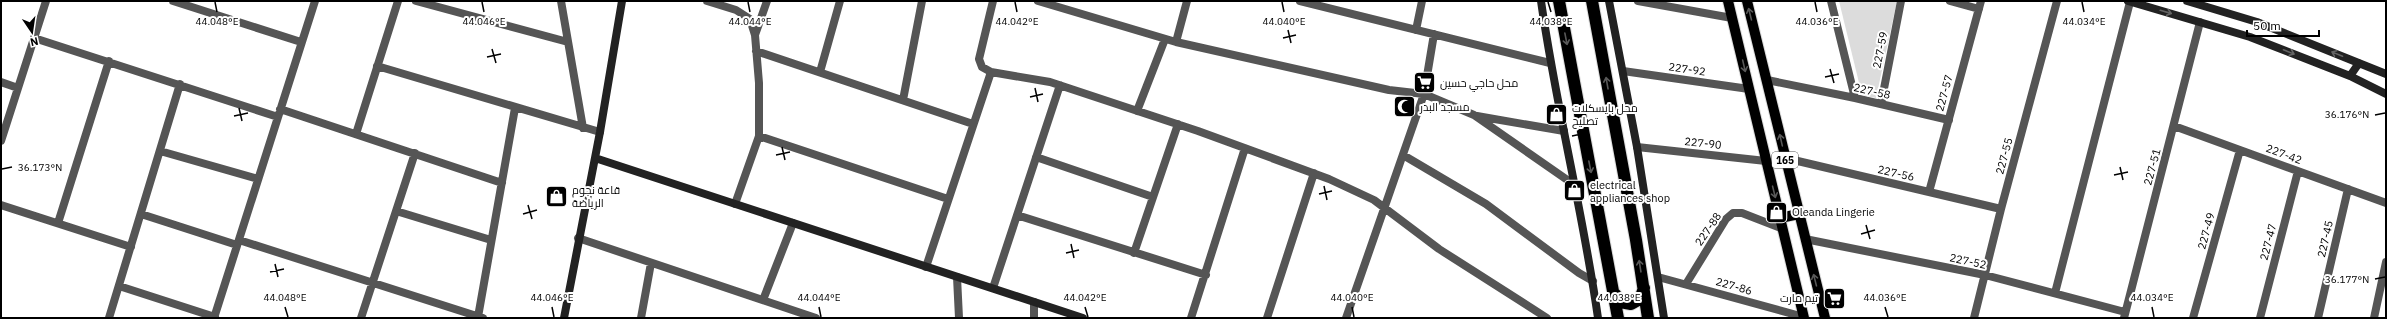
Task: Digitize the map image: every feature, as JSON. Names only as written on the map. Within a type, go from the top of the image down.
[{"type":"highway","points":[[1559,1],[1615,294],[1618,318]]},
{"type":"highway","points":[[1592,1],[1644,288],[1648,318]]},
{"type":"highway","points":[[1615,294],[1620,302],[1631,304],[1640,299],[1644,288]]},
{"type":"main road","name":"165","points":[[1728,1],[1804,318]]},
{"type":"main road","name":"165","points":[[1747,1],[1825,318]]},
{"type":"main road","points":[[1780,218],[1799,214]]},
{"type":"street","points":[[1,141],[46,1]]},
{"type":"street","points":[[172,1],[301,42]]},
{"type":"street","points":[[119,286],[214,318],[315,1]]},
{"type":"street","points":[[356,134],[398,1]]},
{"type":"street","points":[[416,1],[568,42]]},
{"type":"street","points":[[561,1],[583,128]]},
{"type":"street","points":[[564,318],[578,238],[600,132],[622,1]]},
{"type":"street","points":[[707,1],[736,10],[750,19],[755,35],[759,136],[735,204]]},
{"type":"street","points":[[755,35],[767,1]]},
{"type":"street","points":[[820,72],[840,1]]},
{"type":"street","points":[[903,100],[922,1]]},
{"type":"street","points":[[993,1],[979,59],[982,67],[991,72],[1060,85],[1178,124],[1314,173],[1374,200],[1439,249],[1547,318]]},
{"type":"street","points":[[1038,1],[1176,42],[1389,90],[1424,94],[1474,115],[1576,186]]},
{"type":"street","points":[[1176,42],[1187,1]]},
{"type":"street","points":[[1300,1],[1550,64]]},
{"type":"street","points":[[1416,30],[1422,1]]},
{"type":"street","points":[[1541,1],[1550,64],[1576,186],[1598,318]]},
{"type":"street","points":[[1609,1],[1637,147],[1664,318]]},
{"type":"street","points":[[1638,1],[1732,18]]},
{"type":"street","points":[[1831,1],[1855,98]]},
{"type":"street","name":"227-59","points":[[1881,104],[1901,1]]},
{"type":"street","points":[[1950,1],[1980,5]]},
{"type":"street","name":"227-55","points":[[1974,318],[2001,209],[2057,1]]},
{"type":"street","points":[[2055,293],[2129,1],[2250,37],[2350,76],[2386,94]]},
{"type":"street","points":[[2187,1],[2257,22],[2386,74]]},
{"type":"street","name":"227-57","points":[[1929,192],[1980,5]]},
{"type":"street","name":"227-51","points":[[2124,315],[2200,22]]},
{"type":"street","points":[[1346,318],[1424,94],[1434,34]]},
{"type":"street","points":[[34,38],[109,61],[278,117]]},
{"type":"street","points":[[1138,111],[1165,39]]},
{"type":"street","points":[[756,51],[973,124]]},
{"type":"street","points":[[58,223],[109,61]]},
{"type":"street","points":[[2350,76],[2359,63]]},
{"type":"street","points":[[378,66],[515,108],[600,132]]},
{"type":"street","name":"227-92","points":[[1623,71],[1749,89]]},
{"type":"street","points":[[926,266],[991,72]]},
{"type":"street","name":"227-58","points":[[1767,80],[1855,98],[1949,120]]},
{"type":"street","points":[[1,82],[18,88]]},
{"type":"street","points":[[109,318],[180,84]]},
{"type":"street","points":[[993,288],[1060,85]]},
{"type":"street","points":[[280,108],[502,183]]},
{"type":"street","points":[[141,214],[238,242],[480,317],[491,240],[515,108]]},
{"type":"street","points":[[1474,115],[1564,131]]},
{"type":"street","points":[[1134,253],[1178,124]]},
{"type":"street","name":"227-42","points":[[2174,126],[2386,203]]},
{"type":"street","points":[[759,136],[948,199]]},
{"type":"street","name":"227-90","points":[[1637,147],[1766,161]]},
{"type":"street","points":[[1191,318],[1206,275],[1245,148]]},
{"type":"street","name":"227-49","points":[[2194,318],[2240,150]]},
{"type":"street","points":[[160,151],[258,179]]},
{"type":"street","points":[[361,318],[415,153]]},
{"type":"street","points":[[1403,155],[1486,204],[1579,273],[1593,281]]},
{"type":"street","points":[[1036,156],[1153,197]]},
{"type":"street","points":[[595,158],[1083,318]]},
{"type":"street","name":"227-56","points":[[1785,158],[2001,209]]},
{"type":"street","name":"227-47","points":[[2260,318],[2298,171]]},
{"type":"street","points":[[1267,318],[1314,173]]},
{"type":"street","name":"227-45","points":[[2318,318],[2348,189]]},
{"type":"street","points":[[1,205],[131,247]]},
{"type":"street","points":[[396,211],[491,240]]},
{"type":"street","name":"227-88","points":[[1686,284],[1726,219],[1733,213],[1742,213],[1783,229]]},
{"type":"street","points":[[1017,215],[1206,275]]},
{"type":"street","points":[[763,300],[793,223]]},
{"type":"street","points":[[578,238],[816,318]]},
{"type":"street","name":"227-52","points":[[1805,239],[1985,275],[2055,293],[2124,315]]},
{"type":"street","points":[[2374,318],[2386,262]]},
{"type":"street","points":[[641,318],[651,263]]},
{"type":"street","points":[[957,277],[959,318]]},
{"type":"street","name":"227-86","points":[[1658,277],[1804,318]]},
{"type":"street","points":[[1034,302],[1034,318]]},
{"type":"shaded area","points":[[1839,1],[1897,1],[1876,98],[1862,95]]},
{"type":"place","name":"محل حاجي حسین","points":[[1425,83]]},
{"type":"place","name":"مسجد البدر","points":[[1405,107]]},
{"type":"place","name":"محل بايسكلات تصليح","points":[[1556,114]]},
{"type":"place","name":"electrical appliances shop","points":[[1574,191]]},
{"type":"place","name":"قاعة نجوم الرياضة","points":[[556,196]]},
{"type":"place","name":"Oleanda Lingerie","points":[[1776,212]]},
{"type":"place","name":"تیم مارت","points":[[1834,298]]}]
